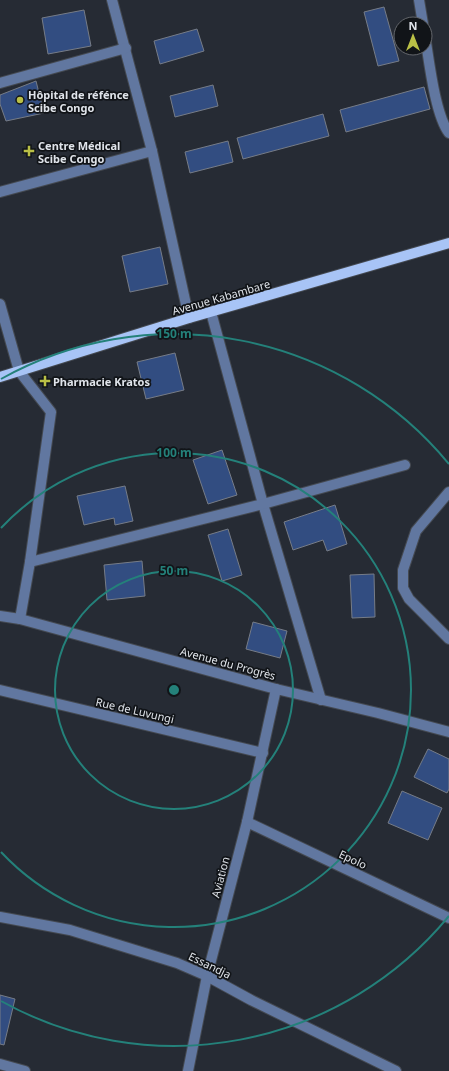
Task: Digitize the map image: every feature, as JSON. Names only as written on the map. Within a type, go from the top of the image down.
[{"type":"main road","name":"Avenue Kabambare","points":[[0,377],[189,318],[449,243]]},
{"type":"street","points":[[112,0],[126,48],[152,151],[189,318]]},
{"type":"street","points":[[418,0],[421,16]]},
{"type":"street","points":[[0,83],[126,48]]},
{"type":"street","points":[[429,56],[438,108],[449,133]]},
{"type":"street","points":[[0,192],[152,151]]},
{"type":"street","points":[[0,304],[19,371],[51,412],[30,562],[20,619]]},
{"type":"street","points":[[211,312],[263,504],[321,700]]},
{"type":"street","points":[[30,562],[263,504],[405,465]]},
{"type":"street","points":[[449,492],[416,531],[403,570],[403,588],[409,599],[449,639]]},
{"type":"street","name":"Avenue du Progrès","points":[[0,616],[20,619],[276,689],[449,732]]},
{"type":"street","name":"Aviation","points":[[188,1071],[207,976],[264,753],[276,689]]},
{"type":"street","name":"Rue de Luvungi","points":[[0,690],[264,753]]},
{"type":"street","name":"Epolo","points":[[247,822],[449,918]]},
{"type":"street","name":"Essandja","points":[[0,917],[70,930],[177,963],[207,976],[251,1000],[396,1071]]},
{"type":"street","points":[[0,1064],[25,1071]]},
{"type":"building","points":[[384,7],[393,39],[393,56],[398,56],[399,61],[378,66],[364,12]]},
{"type":"building","points":[[84,10],[91,46],[48,54],[42,18]]},
{"type":"building","points":[[197,29],[204,51],[160,64],[154,41]]},
{"type":"building","name":"Hôpital de réfénce Scibe Congo","points":[[36,81],[44,113],[6,121],[0,104],[0,95]]},
{"type":"building","points":[[213,85],[218,106],[175,117],[170,96]]},
{"type":"building","points":[[424,87],[430,109],[346,132],[340,110]]},
{"type":"building","points":[[323,114],[329,136],[243,159],[237,138]]},
{"type":"building","points":[[228,141],[233,162],[190,173],[185,152]]},
{"type":"building","points":[[160,247],[168,284],[130,292],[122,256]]},
{"type":"building","points":[[175,353],[184,390],[146,399],[137,362]]},
{"type":"building","points":[[222,450],[237,495],[208,504],[193,460]]},
{"type":"building","points":[[125,486],[133,521],[115,525],[114,518],[84,525],[77,496]]},
{"type":"building","points":[[335,505],[347,544],[327,551],[323,540],[293,550],[284,522]]},
{"type":"building","points":[[228,529],[242,575],[222,581],[208,535]]},
{"type":"building","points":[[142,561],[145,596],[107,600],[104,565]]},
{"type":"building","points":[[374,574],[375,617],[352,618],[350,575]]},
{"type":"building","points":[[253,622],[287,631],[280,658],[246,649]]},
{"type":"building","points":[[428,749],[449,759],[449,789],[447,793],[414,777]]},
{"type":"building","points":[[402,791],[442,808],[428,840],[388,823]]},
{"type":"building","points":[[0,995],[15,999],[4,1045],[0,1044]]},
{"type":"place","name":"Hôpital de réfénce Scibe Congo","points":[[20,100]]},
{"type":"place","name":"Centre Médical Scibe Congo","points":[[29,151]]},
{"type":"place","name":"Pharmacie Kratos","points":[[45,381]]}]
